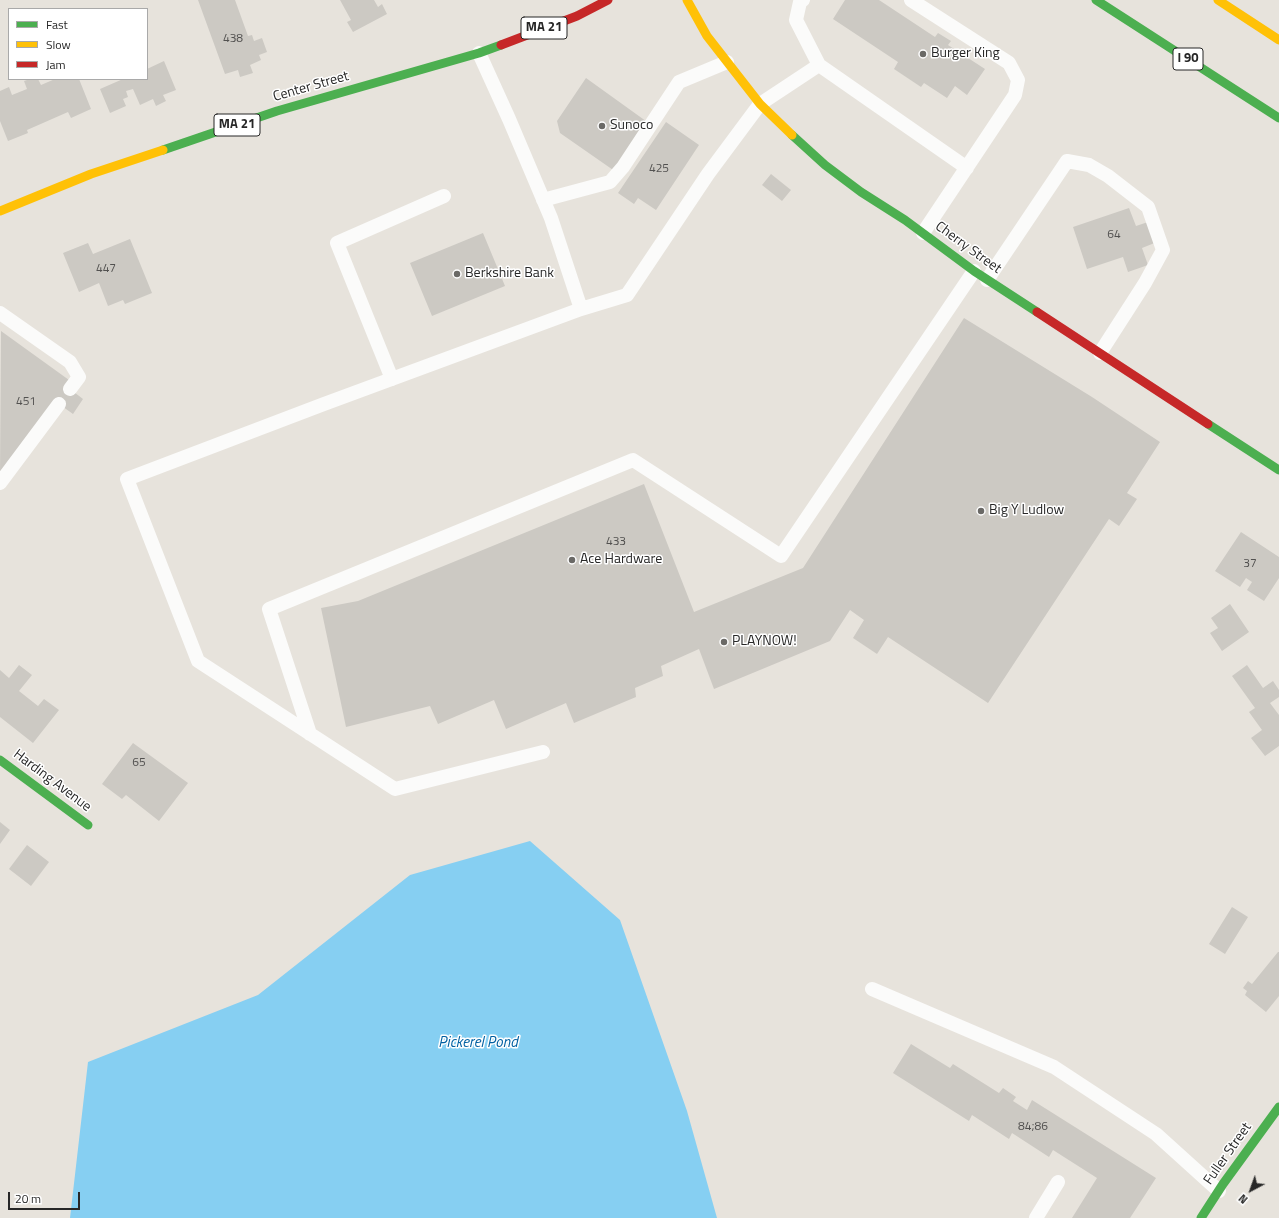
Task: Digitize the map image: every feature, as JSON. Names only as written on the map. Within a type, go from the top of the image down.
[{"type":"main road","name":"Center Street","points":[[0,211],[91,174],[277,111],[479,53],[577,16],[608,0]]},
{"type":"main road","name":"Cherry Street","points":[[687,0],[707,36],[760,104],[824,165],[861,192],[923,233],[987,280],[1279,470]]},
{"type":"main road","name":"I 90","points":[[1096,0],[1279,118]]},
{"type":"main road","points":[[1218,0],[1279,40]]},
{"type":"main road","name":"Harding Avenue","points":[[0,760],[88,825]]},
{"type":"main road","name":"Fuller Street","points":[[1201,1218],[1218,1191],[1279,1107]]},
{"type":"lane","points":[[803,0],[800,2],[796,20],[819,65],[967,168]]},
{"type":"lane","points":[[911,0],[1009,63],[1018,80],[1015,95],[923,233]]},
{"type":"lane","points":[[479,53],[551,218],[581,309]]},
{"type":"lane","points":[[543,200],[610,182],[623,168],[679,82],[727,62]]},
{"type":"lane","points":[[543,752],[395,789],[198,661],[127,479],[581,309],[626,295],[708,174],[760,104],[819,65]]},
{"type":"lane","points":[[987,280],[1067,161],[1089,165],[1108,176],[1148,207],[1163,250],[1145,282],[1100,353]]},
{"type":"lane","points":[[392,379],[337,243],[444,196]]},
{"type":"lane","points":[[310,734],[269,609],[633,460],[781,556],[974,271]]},
{"type":"lane","points":[[0,313],[70,362],[79,377],[70,389]]},
{"type":"lane","points":[[0,483],[59,404]]},
{"type":"lane","points":[[872,989],[1054,1067],[1156,1134],[1218,1191]]},
{"type":"lane","points":[[1036,1218],[1058,1182]]},
{"type":"water","name":"Pickerel Pond","points":[[530,841],[620,920],[687,1111],[717,1218],[70,1218],[88,1062],[258,995],[410,875]]},
{"type":"building","points":[[198,0],[235,0],[248,36],[252,35],[254,41],[262,38],[267,52],[259,55],[261,60],[250,65],[253,73],[240,77],[238,70],[225,74]]},
{"type":"building","points":[[340,0],[374,0],[378,7],[382,4],[387,14],[353,32],[347,22],[351,20]]},
{"type":"building","name":"Burger King","points":[[845,0],[879,0],[935,37],[938,33],[951,41],[948,45],[985,69],[967,95],[955,86],[947,98],[924,83],[921,87],[894,69],[898,62],[833,19]]},
{"type":"building","points":[[164,61],[176,90],[163,95],[166,101],[156,106],[153,99],[140,105],[133,89],[126,91],[128,97],[123,99],[126,106],[110,113],[100,89],[121,80],[148,80],[148,69]]},
{"type":"building","points":[[586,78],[650,124],[616,172],[560,133],[557,121]]},
{"type":"building","points":[[38,80],[41,85],[53,80],[79,80],[91,109],[71,118],[68,112],[27,130],[28,133],[8,141],[0,121],[0,91],[9,87],[12,95],[27,89],[24,81]]},
{"type":"building","points":[[666,122],[699,145],[656,210],[638,198],[634,204],[618,193]]},
{"type":"building","points":[[771,174],[791,190],[782,201],[762,185]]},
{"type":"building","points":[[1129,208],[1136,226],[1148,222],[1157,242],[1142,248],[1148,265],[1128,272],[1123,257],[1087,269],[1073,227]]},
{"type":"building","name":"Berkshire Bank","points":[[483,233],[505,286],[432,316],[410,263]]},
{"type":"building","points":[[130,239],[152,293],[125,304],[123,300],[108,306],[99,283],[79,292],[63,253],[88,243],[93,254]]},
{"type":"building","points":[[964,318],[1092,397],[1160,442],[1127,493],[1137,499],[1119,526],[1109,519],[988,703],[888,637],[877,654],[853,638],[864,620],[850,610],[830,641],[714,689],[699,649],[661,666],[663,676],[635,688],[636,697],[574,723],[566,703],[506,729],[494,700],[438,724],[430,706],[346,727],[321,608],[358,601],[644,484],[694,612],[803,568]]},
{"type":"building","points":[[1,331],[69,380],[70,389],[83,399],[73,414],[59,404],[0,475]]},
{"type":"building","points":[[1241,532],[1279,557],[1279,578],[1264,601],[1247,590],[1252,582],[1246,578],[1240,587],[1215,571]]},
{"type":"building","points":[[1230,604],[1249,632],[1222,651],[1210,633],[1218,628],[1211,618]]},
{"type":"building","points":[[19,665],[32,675],[19,691],[38,706],[44,699],[59,710],[33,743],[0,717],[0,670],[9,678]]},
{"type":"building","points":[[1247,665],[1263,688],[1273,681],[1279,690],[1279,697],[1270,703],[1279,715],[1279,746],[1265,756],[1251,738],[1262,730],[1249,712],[1255,708],[1232,676]]},
{"type":"building","points":[[133,743],[188,783],[159,821],[126,795],[122,799],[102,784]]},
{"type":"building","points":[[0,822],[10,830],[0,844]]},
{"type":"building","points":[[27,845],[49,862],[31,886],[9,869]]},
{"type":"building","points":[[1232,907],[1248,917],[1225,954],[1209,944]]},
{"type":"building","points":[[1278,952],[1279,996],[1266,1012],[1245,995],[1247,991],[1243,988],[1248,981],[1252,984]]},
{"type":"building","points":[[911,1044],[950,1068],[953,1064],[999,1093],[1003,1088],[1016,1097],[1013,1101],[1027,1110],[1032,1100],[1156,1178],[1130,1218],[1072,1218],[1097,1178],[1053,1150],[1049,1157],[1012,1133],[1009,1139],[972,1115],[969,1121],[893,1073]]},
{"type":"traffic: fast","points":[[1096,0],[1279,118]]},
{"type":"traffic: fast","points":[[163,150],[277,111],[479,53],[501,45]]},
{"type":"traffic: fast","points":[[792,135],[825,165],[861,192],[905,220],[974,271],[1037,312]]},
{"type":"traffic: fast","points":[[1208,424],[1279,470]]},
{"type":"traffic: fast","points":[[0,760],[88,825]]},
{"type":"traffic: fast","points":[[1201,1218],[1223,1184],[1279,1107]]},
{"type":"traffic: slow","points":[[687,0],[707,36],[760,104],[792,135]]},
{"type":"traffic: slow","points":[[1218,0],[1279,40]]},
{"type":"traffic: slow","points":[[0,211],[91,174],[163,150]]},
{"type":"traffic: jam","points":[[501,45],[577,16],[608,0]]},
{"type":"traffic: jam","points":[[1037,312],[1208,424]]},
{"type":"place","name":"Burger King","points":[[923,54]]},
{"type":"place","name":"Sunoco","points":[[602,126]]},
{"type":"place","name":"Berkshire Bank","points":[[457,274]]},
{"type":"place","name":"Big Y Ludlow","points":[[981,511]]},
{"type":"place","name":"Ace Hardware","points":[[572,560]]},
{"type":"place","name":"PLAYNOW!","points":[[724,642]]}]
